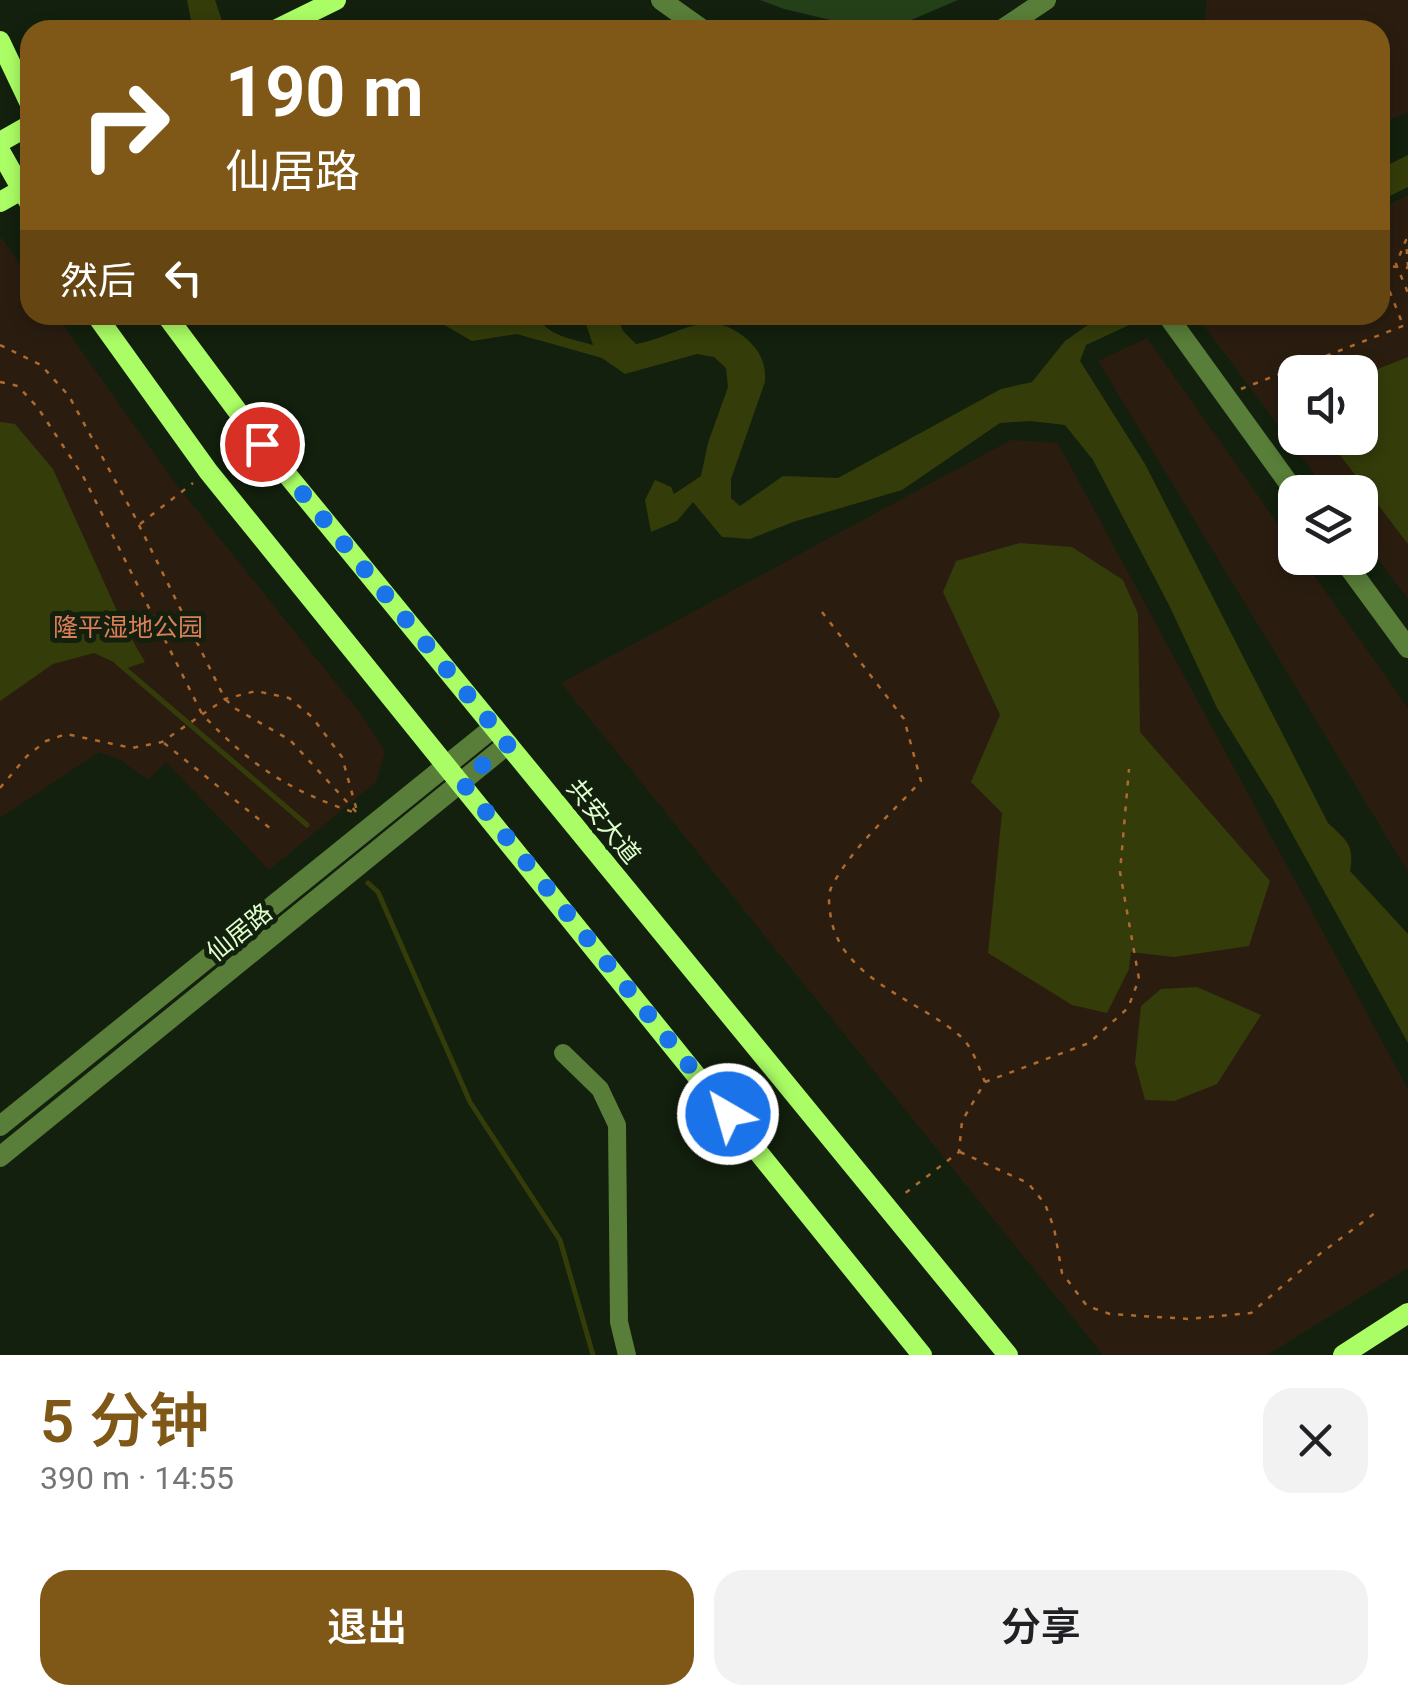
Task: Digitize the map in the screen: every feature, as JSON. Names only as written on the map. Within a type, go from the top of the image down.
[{"type":"main road","points":[[296,20],[336,0]]},
{"type":"main road","points":[[0,41],[20,84]]},
{"type":"main road","points":[[0,58],[20,90]]},
{"type":"main road","points":[[0,152],[20,182]]},
{"type":"main road","points":[[103,325],[208,471],[922,1355]]},
{"type":"main road","name":"共安大道","points":[[173,325],[262,444],[1008,1355]]},
{"type":"main road","points":[[1343,1355],[1408,1314]]},
{"type":"street","points":[[662,0],[689,20]]},
{"type":"street","points":[[1015,20],[1046,0]]},
{"type":"street","points":[[1175,325],[1284,475]]},
{"type":"street","points":[[1354,575],[1408,648]]},
{"type":"street","name":"仙居路","points":[[0,1126],[364,820],[448,764],[494,726]]},
{"type":"street","name":"仙居路","points":[[0,1157],[508,744]]},
{"type":"street","points":[[563,1053],[600,1089],[617,1126],[619,1322],[628,1355]]},
{"type":"path","points":[[1390,265],[1396,264],[1408,267],[1406,240],[1396,264],[1408,293]]},
{"type":"path","points":[[1225,395],[1406,325],[1390,289]]},
{"type":"path","points":[[0,345],[41,366],[69,396],[225,698],[236,710],[290,740],[364,820]]},
{"type":"path","points":[[0,382],[18,386],[38,408],[84,476],[202,714],[225,739],[277,780],[364,820]]},
{"type":"path","points":[[139,525],[208,471]]},
{"type":"path","points":[[822,612],[904,719],[921,781],[844,866],[828,893],[838,944],[898,997],[960,1036],[971,1048],[984,1082]]},
{"type":"path","points":[[0,788],[46,741],[66,734],[132,748],[162,742],[225,698],[256,690],[289,698],[312,717],[342,757],[364,820]]},
{"type":"path","points":[[162,742],[271,829]]},
{"type":"path","points":[[887,1208],[958,1152],[962,1121],[984,1082],[1088,1042],[1128,1008],[1139,979],[1120,872],[1129,769]]},
{"type":"path","points":[[958,1152],[1028,1183],[1045,1204],[1054,1228],[1062,1274],[1087,1306],[1110,1314],[1188,1319],[1252,1313],[1321,1252],[1379,1210]]},
{"type":"green space","points":[[1207,0],[1408,0],[1408,112],[1390,120],[1390,20],[1204,20]]},
{"type":"green space","points":[[1408,195],[1408,599],[1378,559],[1378,475],[1315,475],[1300,455],[1378,455],[1378,355],[1278,355],[1278,425],[1203,325],[1390,325],[1390,204]]},
{"type":"green space","name":"隆平湿地公园","points":[[0,236],[20,264],[20,325],[63,325],[175,483],[361,714],[385,752],[376,782],[269,870],[166,762],[148,780],[122,761],[99,752],[0,818]]},
{"type":"green space","points":[[1147,338],[1278,524],[1278,575],[1314,575],[1408,708],[1408,872],[1098,361]]},
{"type":"green space","points":[[1011,440],[1058,443],[1408,1089],[1408,1268],[1267,1355],[1103,1355],[561,683]]},
{"type":"shaded area","points":[[187,0],[215,0],[222,20],[191,20]]},
{"type":"shaded area","points":[[1408,155],[1408,187],[1390,196],[1390,164]]},
{"type":"shaded area","points":[[444,325],[544,325],[553,332],[593,345],[586,325],[620,325],[636,344],[700,325],[722,325],[733,330],[756,350],[765,376],[731,479],[731,498],[740,506],[783,476],[838,478],[1001,389],[1032,382],[1065,341],[1088,325],[1129,325],[1086,345],[1080,361],[1145,464],[1328,823],[1348,844],[1350,871],[1408,934],[1408,1043],[1273,799],[1217,708],[1170,607],[1093,460],[1065,425],[1000,423],[902,490],[750,539],[722,537],[693,502],[677,521],[651,532],[645,500],[655,480],[671,487],[674,494],[701,476],[728,387],[726,368],[714,357],[697,354],[625,374],[602,358],[517,334],[472,341]]},
{"type":"shaded area","points":[[1408,357],[1408,544],[1378,505],[1378,475],[1355,475],[1340,455],[1378,455],[1378,369]]},
{"type":"shaded area","points":[[0,422],[15,424],[53,469],[122,622],[145,662],[127,668],[94,653],[53,664],[0,701]]},
{"type":"shaded area","points":[[1020,543],[1072,547],[1123,580],[1138,614],[1140,732],[1270,881],[1249,946],[1174,957],[1131,952],[1129,969],[1107,1013],[1072,1005],[988,953],[1002,813],[971,782],[1000,715],[943,592],[956,561]]},
{"type":"shaded area","points":[[1197,987],[1261,1015],[1217,1084],[1174,1101],[1145,1100],[1135,1063],[1141,1006],[1161,989]]},
{"type":"building","points":[[760,0],[958,0],[911,20],[831,20]]},
{"type":"waterway","points":[[117,662],[307,825]]},
{"type":"waterway","points":[[368,883],[378,892],[470,1102],[560,1240],[593,1355]]},
{"type":"route","points":[[262,444],[508,744],[462,782],[728,1114]]}]
